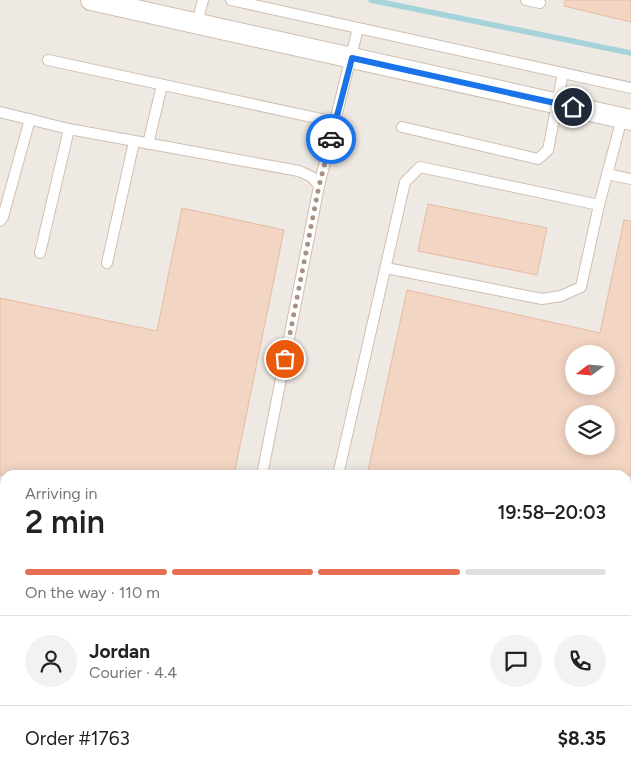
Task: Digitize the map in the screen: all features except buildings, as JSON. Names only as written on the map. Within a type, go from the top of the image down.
[{"type":"street","points":[[91,0],[626,119]]},
{"type":"street","points":[[117,0],[146,12]]},
{"type":"lane","points":[[197,23],[203,0]]},
{"type":"lane","points":[[231,0],[631,88]]},
{"type":"lane","points":[[526,0],[540,3]]},
{"type":"lane","points":[[263,470],[319,186],[358,28]]},
{"type":"lane","points":[[48,60],[336,122]]},
{"type":"lane","points":[[402,128],[538,158],[548,150],[563,73]]},
{"type":"lane","points":[[148,144],[162,85]]},
{"type":"lane","points":[[0,112],[134,142],[299,171],[312,177],[319,186]]},
{"type":"lane","points":[[0,220],[3,217],[30,118]]},
{"type":"lane","points":[[386,268],[542,300],[561,296],[581,287],[607,174],[626,119]]},
{"type":"lane","points":[[40,253],[70,129]]},
{"type":"lane","points":[[106,263],[134,142]]},
{"type":"lane","points":[[339,470],[405,182],[420,167],[599,205]]},
{"type":"lane","points":[[607,174],[631,179]]},
{"type":"shaded area","points":[[0,0],[631,0],[631,470],[0,470]]},
{"type":"waterway","points":[[371,0],[631,53]]},
{"type":"way so far","points":[[285,359],[319,186],[331,139]]},
{"type":"route","points":[[331,139],[352,58],[573,107]]}]
